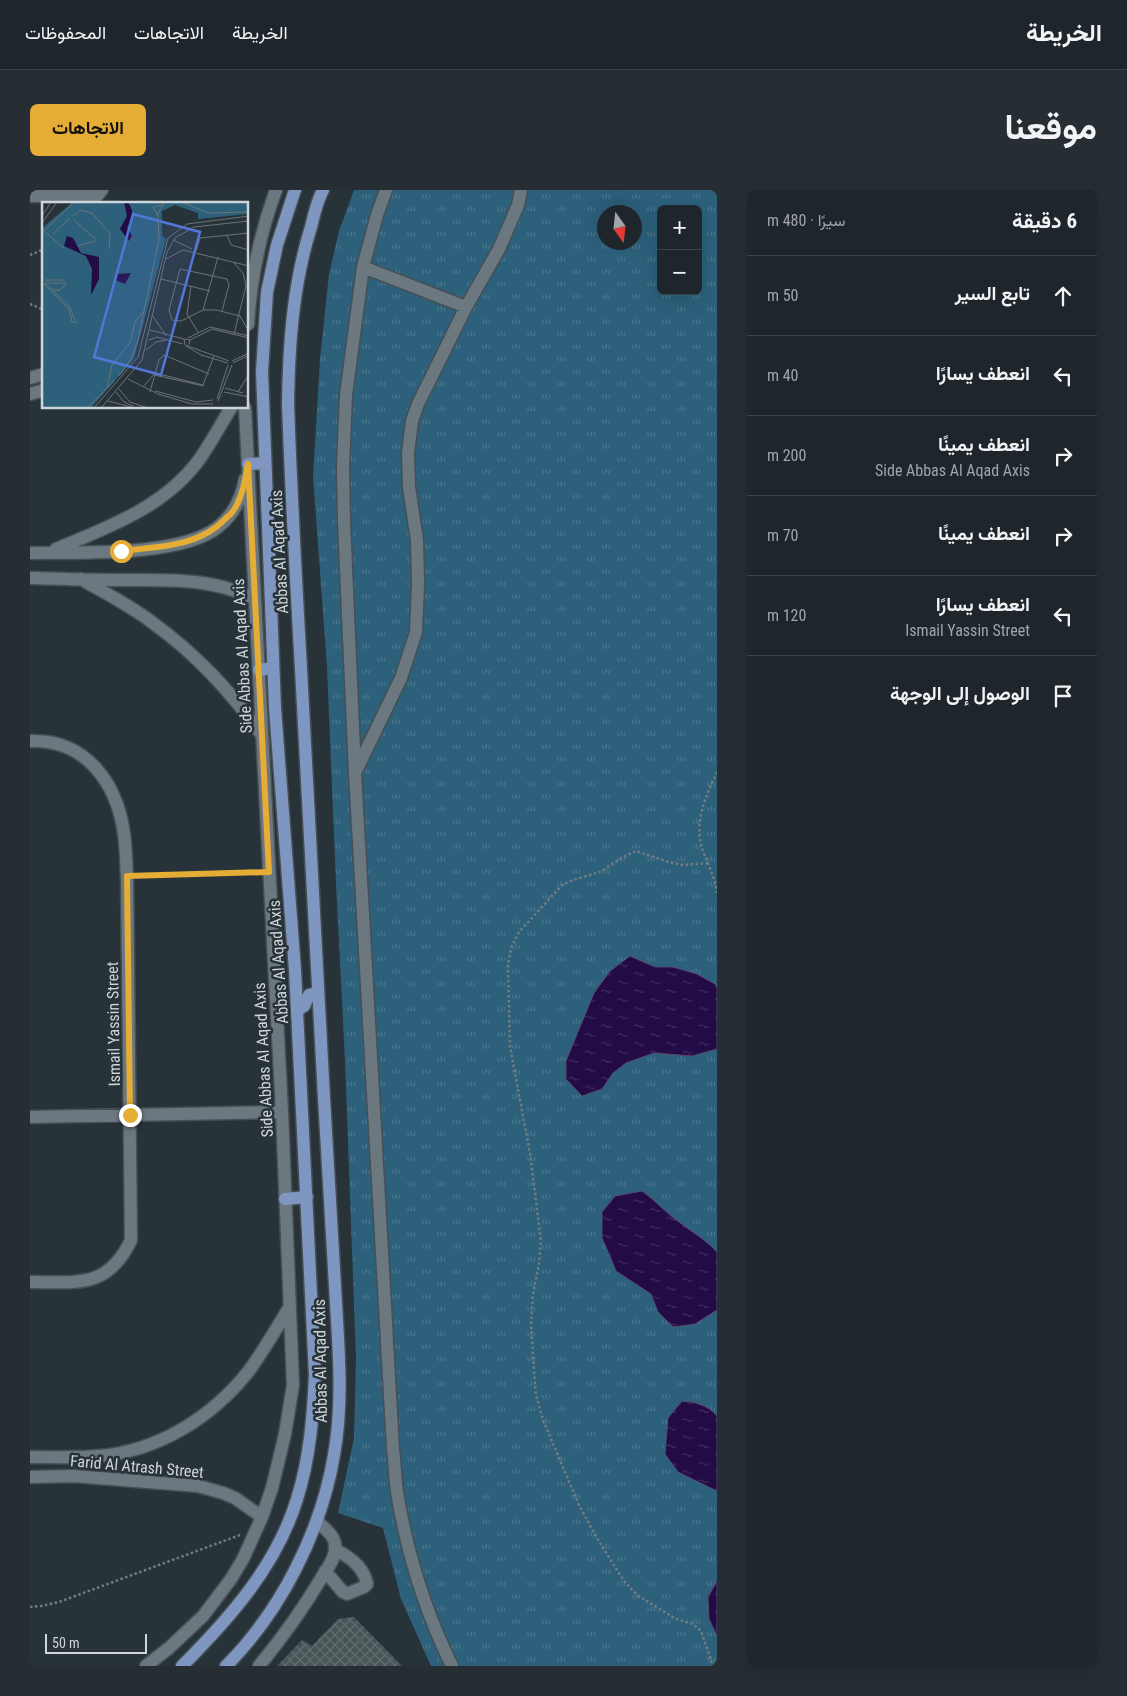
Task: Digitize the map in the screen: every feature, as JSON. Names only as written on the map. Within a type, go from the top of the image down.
[{"type":"main road","name":"Abbas Al Aqad Axis","points":[[182,1666],[244,1599],[267,1564],[297,1499],[312,1430],[315,1374],[307,1197],[294,944],[275,708],[262,372],[267,292],[276,245],[295,190]]},
{"type":"main road","name":"Abbas Al Aqad Axis","points":[[226,1666],[258,1628],[283,1592],[317,1521],[334,1456],[338,1416],[337,1320],[315,947],[289,439],[289,360],[294,302],[304,248],[323,190]]},
{"type":"main road","points":[[248,464],[265,463]]},
{"type":"main road","points":[[259,670],[273,668]]},
{"type":"main road","points":[[294,944],[295,948],[303,952],[308,952],[315,947]]},
{"type":"main road","points":[[297,1010],[304,1006],[309,995],[314,994],[318,997]]},
{"type":"main road","points":[[285,1199],[307,1197]]},
{"type":"street","points":[[249,308],[256,260],[276,190]]},
{"type":"street","points":[[386,190],[363,267],[346,395],[343,467],[344,532],[355,773],[393,1448],[398,1497],[408,1545],[440,1641],[452,1666]]},
{"type":"street","points":[[355,773],[401,678],[416,632],[417,540],[409,487],[408,454],[412,421],[418,404],[466,307],[499,249],[518,205],[521,190]]},
{"type":"street","points":[[30,196],[78,197],[99,195]]},
{"type":"street","points":[[363,267],[466,307]]},
{"type":"street","points":[[48,552],[147,508],[168,493],[201,458],[230,409]]},
{"type":"street","name":"Side Abbas Al Aqad Axis","points":[[146,1666],[187,1632],[218,1598],[243,1559],[260,1523],[280,1458],[293,1385],[282,1112],[245,409]]},
{"type":"street","points":[[30,553],[121,551],[167,546],[193,540],[217,528],[235,509],[244,488],[248,464]]},
{"type":"street","points":[[30,578],[171,579],[222,587],[255,600]]},
{"type":"street","points":[[81,579],[152,621],[183,645],[238,702],[262,735]]},
{"type":"street","name":"Ismail Yassin Street","points":[[30,741],[42,741],[64,746],[85,757],[102,774],[113,794],[124,833],[127,876],[131,1240],[124,1256],[111,1270],[95,1278],[77,1282],[30,1282]]},
{"type":"street","points":[[30,1118],[282,1112]]},
{"type":"street","name":"Farid Al Atrash Street","points":[[30,1457],[100,1456],[139,1449],[174,1435],[201,1418],[227,1396],[248,1371],[290,1308]]},
{"type":"street","points":[[74,1457],[74,1476]]},
{"type":"street","name":"Farid Al Atrash Street","points":[[30,1477],[74,1476],[198,1486],[235,1498],[260,1523]]},
{"type":"street","points":[[259,1666],[309,1599],[336,1550],[334,1540],[329,1532],[317,1521]]},
{"type":"street","points":[[325,1571],[345,1594],[350,1594],[366,1586],[367,1581],[354,1561],[336,1550]]},
{"type":"path","points":[[30,254],[42,250]]},
{"type":"path","points":[[30,304],[42,309]]},
{"type":"path","points":[[717,772],[701,811],[699,829],[701,847],[716,882],[717,892]]},
{"type":"path","points":[[708,864],[682,865],[636,851],[623,856],[613,865],[600,872],[562,885],[519,932],[511,948],[508,965],[510,1047],[530,1153],[541,1241],[533,1294],[531,1324],[536,1395],[543,1420],[588,1523],[624,1581],[637,1595],[676,1619],[693,1624],[701,1631],[713,1666]]},
{"type":"path","points":[[127,876],[269,872]]},
{"type":"path","points":[[30,1607],[59,1602],[260,1523]]},
{"type":"green space","points":[[354,190],[717,190],[717,1666],[431,1666],[401,1599],[383,1528],[338,1513],[354,1438],[356,1358],[327,667],[313,476],[320,359],[329,274],[339,231]]},
{"type":"water","points":[[630,956],[655,967],[673,967],[697,974],[715,984],[717,988],[717,1049],[692,1056],[654,1053],[626,1063],[613,1073],[602,1089],[582,1096],[566,1079],[566,1061],[594,993],[610,971]]},
{"type":"water","points":[[642,1191],[717,1252],[717,1310],[695,1324],[673,1327],[658,1312],[651,1294],[616,1271],[602,1238],[602,1212],[615,1196]]},
{"type":"water","points":[[682,1401],[701,1405],[710,1409],[717,1416],[717,1491],[678,1472],[665,1454],[668,1418]]},
{"type":"water","points":[[717,1581],[717,1636],[709,1619],[708,1597]]},
{"type":"building","points":[[354,1617],[402,1666],[277,1666],[302,1640],[312,1646],[338,1619]]},
{"type":"route","points":[[121,551],[167,546],[193,540],[217,528],[235,509],[244,488],[248,464],[269,872],[127,876],[130,1115]]}]
